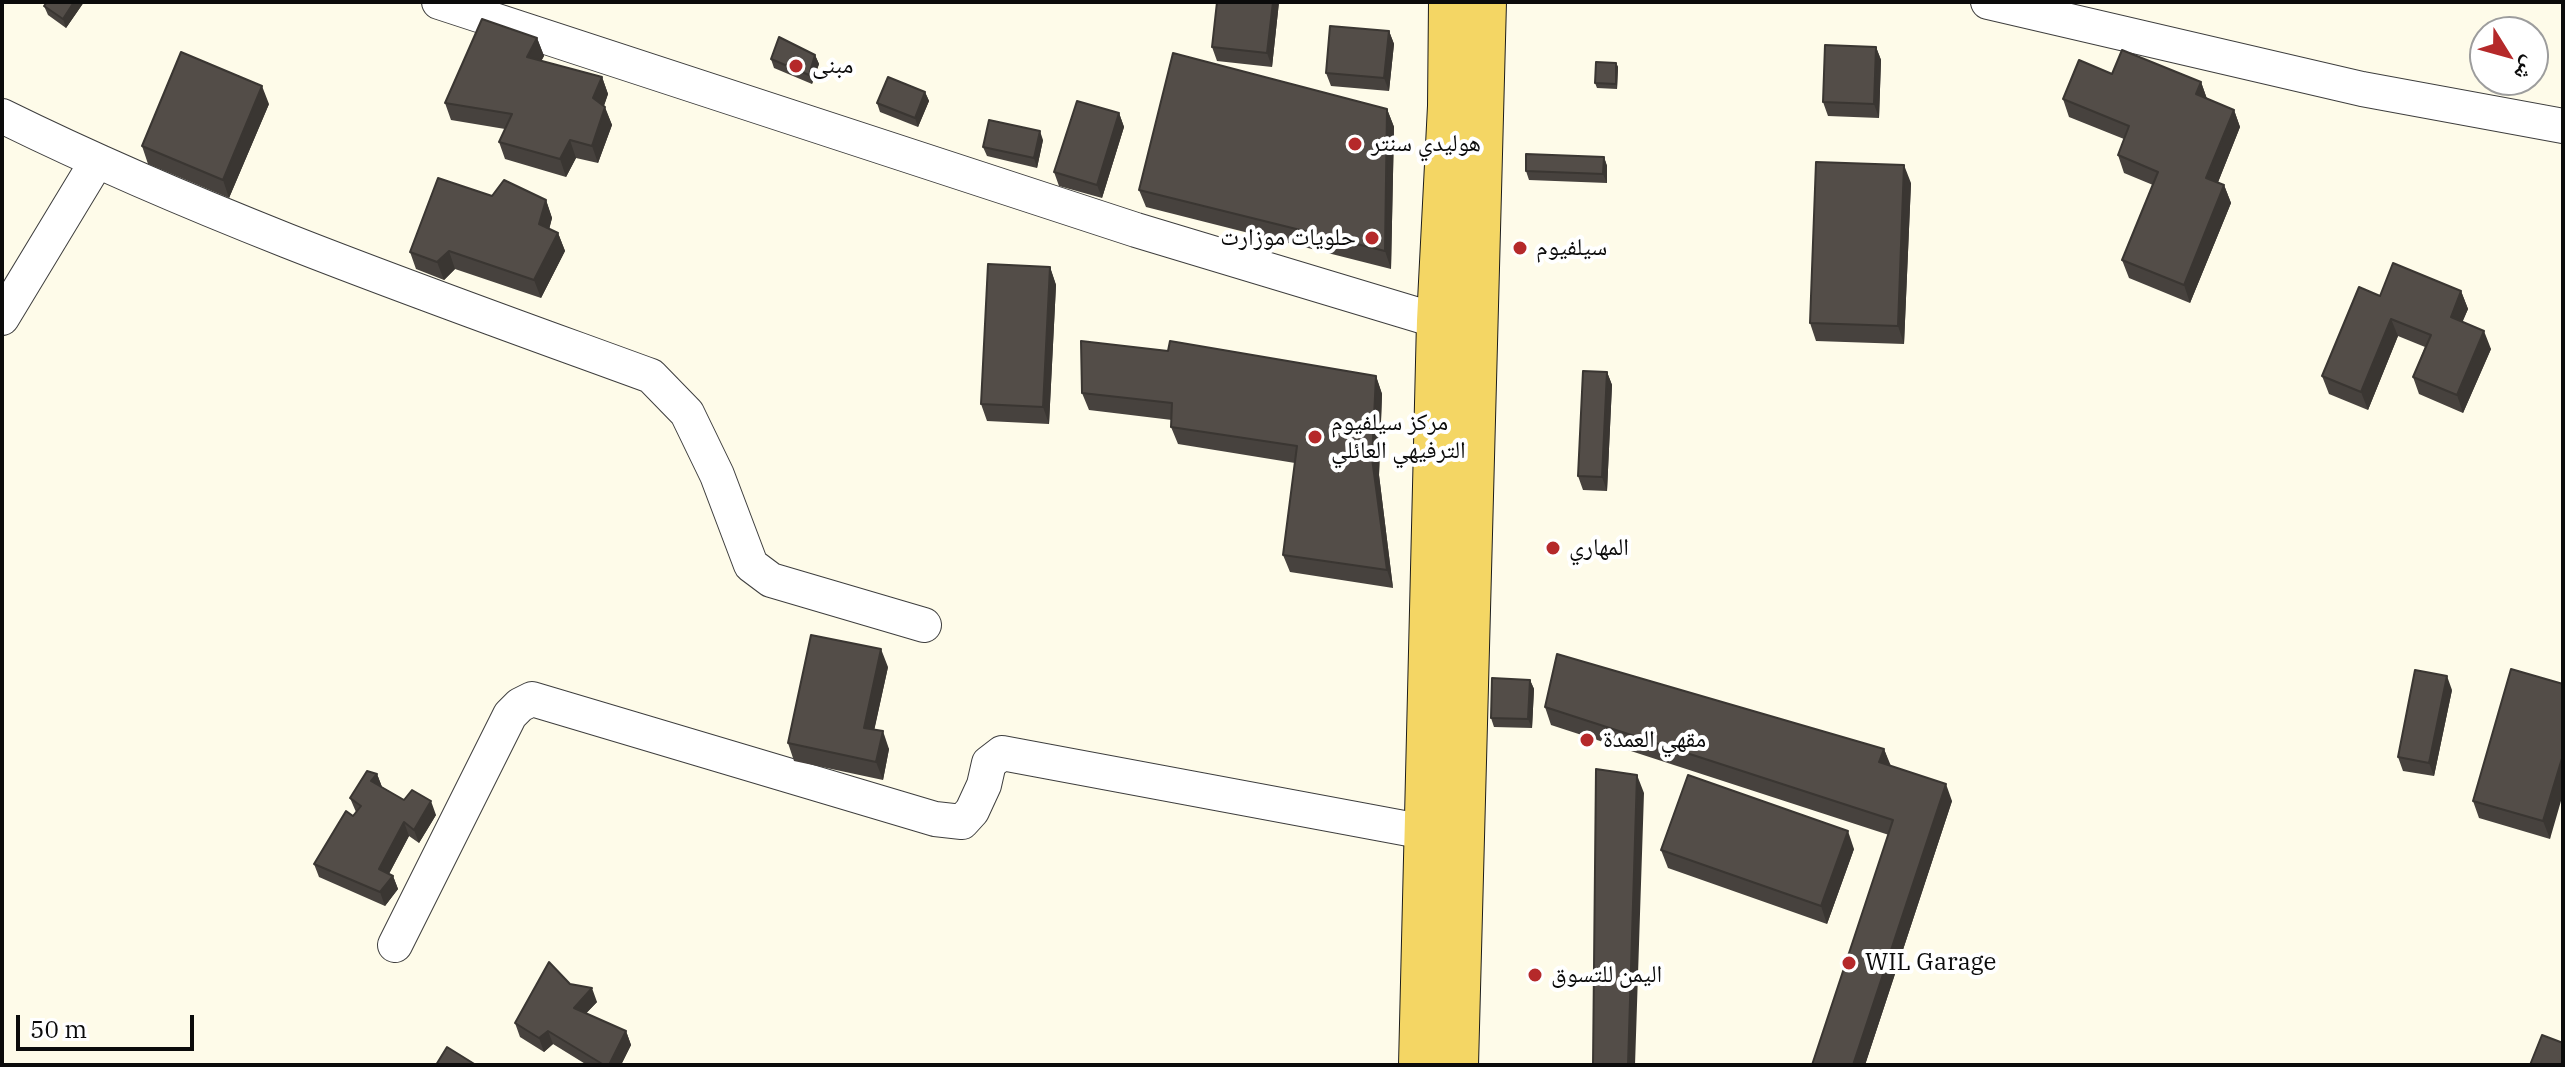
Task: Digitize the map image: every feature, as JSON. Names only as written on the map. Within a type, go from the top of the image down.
[{"type":"main road","points":[[1420,1065],[1438,321],[1449,106],[1450,2]]},
{"type":"main road","points":[[1457,1065],[1485,2]]},
{"type":"street","points":[[439,2],[1136,230],[1438,321]]},
{"type":"street","points":[[1988,2],[2362,89],[2563,126]]},
{"type":"street","points":[[2,116],[97,161],[249,226],[651,376],[687,413],[717,475],[751,565],[771,580],[924,625]]},
{"type":"street","points":[[2,318],[97,161]]},
{"type":"street","points":[[395,945],[510,715],[532,699],[935,819],[962,822],[972,811],[984,785],[989,763],[1002,753],[1425,832]]},
{"type":"building","points":[[47,2],[74,2],[63,19],[44,6]]},
{"type":"building","points":[[1217,2],[1273,2],[1267,53],[1212,47]]},
{"type":"building","points":[[482,19],[537,38],[527,57],[602,77],[593,98],[605,107],[592,146],[570,140],[560,159],[499,142],[512,114],[445,103]]},
{"type":"building","points":[[1330,26],[1389,31],[1384,78],[1326,73]]},
{"type":"building","points":[[779,37],[815,55],[809,75],[771,59]]},
{"type":"building","points":[[1825,45],[1876,47],[1874,104],[1823,102]]},
{"type":"building","points":[[2122,50],[2201,82],[2196,94],[2234,110],[2206,178],[2224,185],[2184,285],[2122,260],[2158,172],[2118,155],[2129,126],[2063,99],[2079,60],[2112,74]]},
{"type":"building","points":[[181,52],[262,86],[223,180],[142,146]]},
{"type":"building","points":[[1173,53],[1387,109],[1385,251],[1139,190]]},
{"type":"building","points":[[1596,62],[1616,63],[1616,84],[1595,83]]},
{"type":"building","points":[[888,77],[925,92],[915,118],[877,103]]},
{"type":"building","points":[[1077,101],[1119,113],[1097,185],[1054,172]]},
{"type":"building","points":[[989,120],[1040,131],[1034,158],[983,147]]},
{"type":"building","points":[[1526,154],[1604,157],[1603,174],[1526,171]]},
{"type":"building","points":[[1816,162],[1904,165],[1898,326],[1810,323]]},
{"type":"building","points":[[438,178],[492,196],[504,180],[546,200],[539,224],[558,233],[534,280],[449,251],[437,262],[410,252]]},
{"type":"building","points":[[2393,263],[2461,291],[2451,317],[2484,331],[2457,395],[2413,377],[2431,335],[2391,319],[2361,392],[2322,376],[2359,287],[2380,296]]},
{"type":"building","points":[[988,264],[1050,267],[1043,407],[981,404]]},
{"type":"building","points":[[1081,341],[1168,351],[1170,341],[1376,376],[1372,458],[1387,570],[1283,555],[1297,446],[1171,427],[1172,403],[1082,393]]},
{"type":"building","points":[[1583,371],[1607,372],[1602,477],[1578,476]]},
{"type":"building","points":[[811,635],[881,649],[864,728],[883,731],[876,762],[788,743]]},
{"type":"building","points":[[1557,654],[1884,749],[1879,762],[1946,784],[1853,1065],[1812,1065],[1893,820],[1545,707]]},
{"type":"building","points":[[2511,669],[2563,684],[2563,755],[2543,821],[2473,801]]},
{"type":"building","points":[[2415,670],[2447,676],[2429,763],[2398,757]]},
{"type":"building","points":[[1492,678],[1530,680],[1528,719],[1491,718]]},
{"type":"building","points":[[1596,769],[1637,775],[1628,1065],[1593,1065]]},
{"type":"building","points":[[367,771],[377,774],[371,781],[404,800],[412,790],[431,801],[414,830],[404,822],[379,869],[393,876],[380,892],[314,864],[346,811],[353,816],[361,806],[350,798]]},
{"type":"building","points":[[1688,775],[1848,831],[1821,906],[1661,850]]},
{"type":"building","points":[[549,962],[570,984],[592,988],[574,1008],[626,1031],[609,1065],[604,1065],[548,1031],[539,1038],[515,1023]]},
{"type":"building","points":[[2542,1035],[2563,1043],[2563,1065],[2530,1065]]},
{"type":"building","points":[[447,1047],[476,1065],[436,1065]]},
{"type":"place","name":"مبنى","points":[[796,66]]},
{"type":"place","name":"هوليدي سنتر","points":[[1355,144]]},
{"type":"place","name":"حلويات موزارت","points":[[1372,238]]},
{"type":"place","name":"سيلفيوم","points":[[1520,248]]},
{"type":"place","name":"مركز سيلفيوم الترفيهي العائلي","points":[[1315,437]]},
{"type":"place","name":"المهاري","points":[[1553,548]]},
{"type":"place","name":"مقهي العمدة","points":[[1587,740]]},
{"type":"place","name":"WIL Garage","points":[[1849,963]]},
{"type":"place","name":"اليمن للتسوق","points":[[1535,975]]}]
